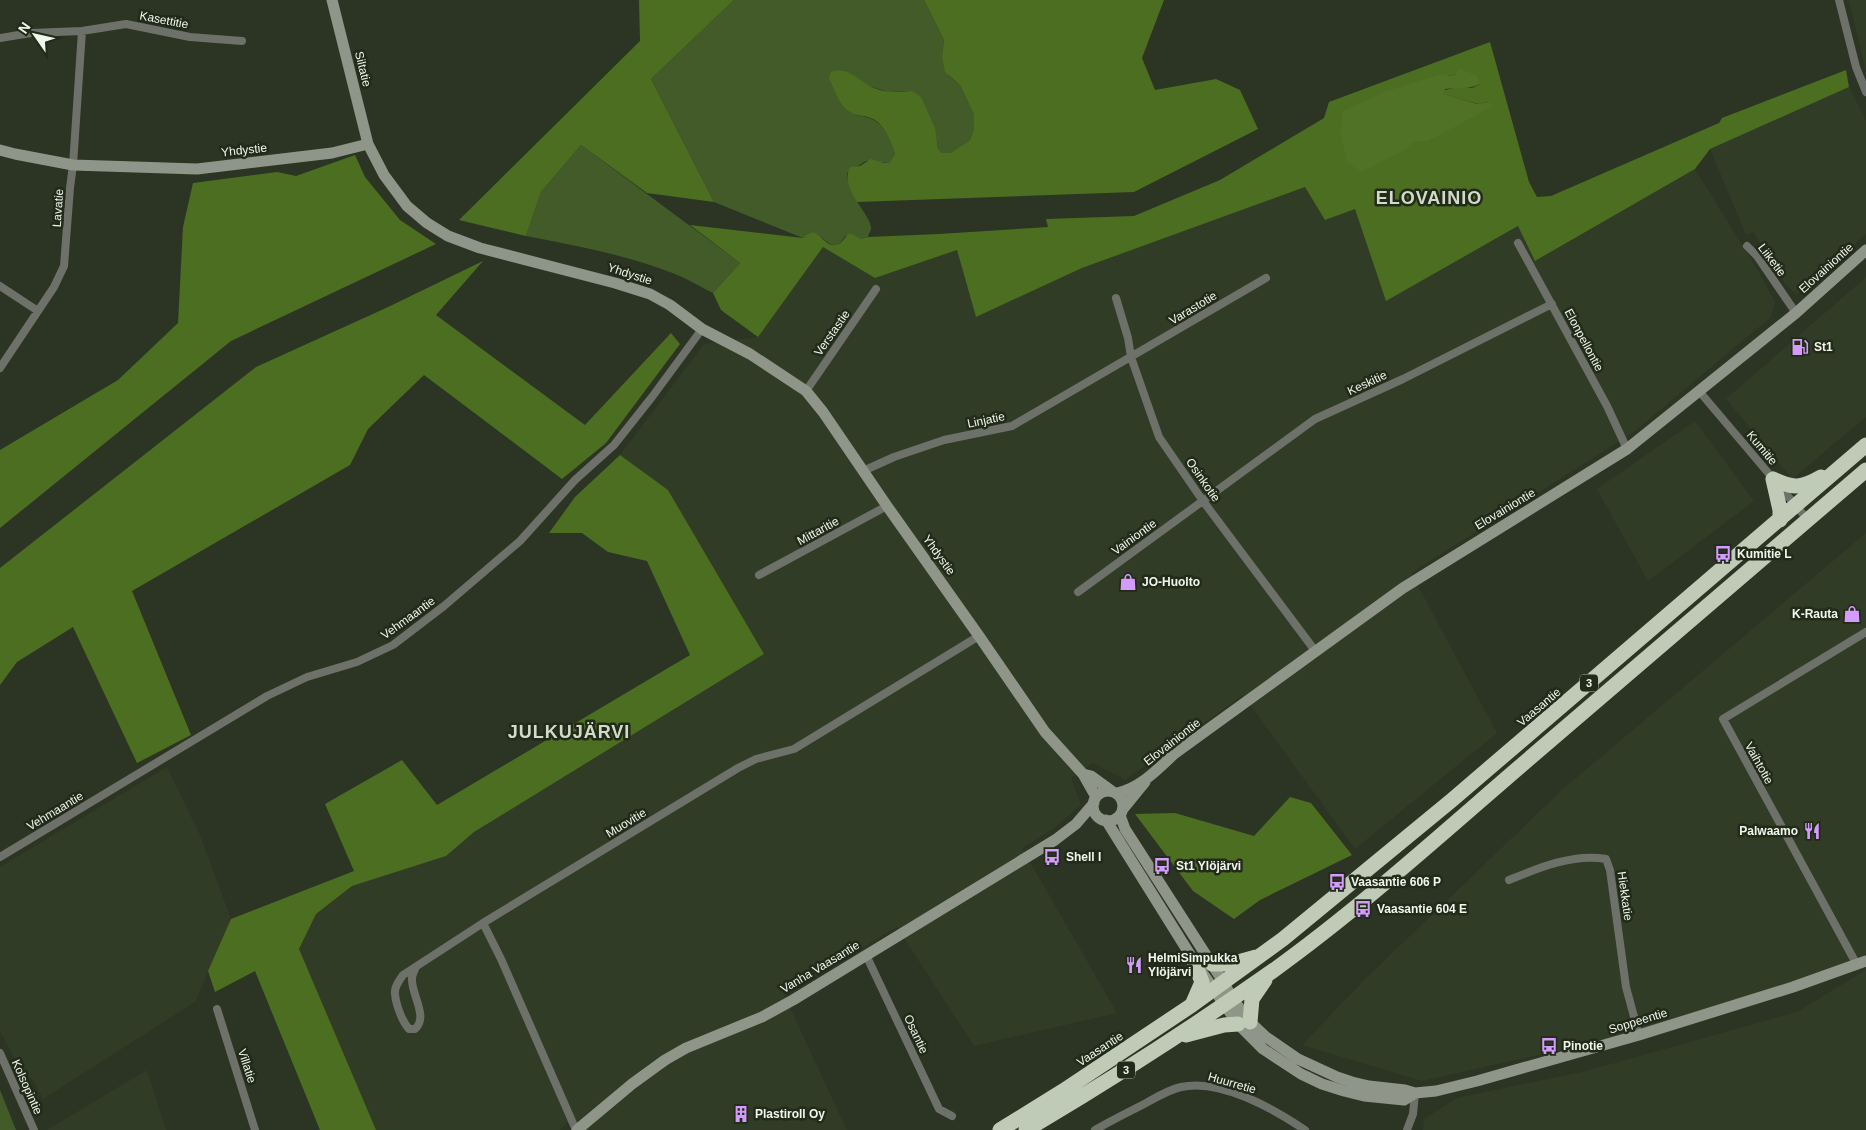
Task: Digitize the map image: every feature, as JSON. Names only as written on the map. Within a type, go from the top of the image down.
[{"type":"highway","name":"Vaasantie","points":[[1000,1130],[1192,1006],[1262,956],[1445,806],[1866,445]]},
{"type":"highway","points":[[1773,479],[1788,486],[1806,485],[1846,462]]},
{"type":"highway","name":"3","points":[[1026,1130],[1110,1081],[1274,970],[1389,879],[1866,470]]},
{"type":"highway","points":[[1773,479],[1780,510],[1780,520]]},
{"type":"highway","points":[[1212,964],[1231,964],[1262,956]]},
{"type":"highway","points":[[1192,1006],[1202,982],[1194,960]]},
{"type":"highway","points":[[1175,1038],[1224,1024],[1244,1023],[1258,988],[1274,970]]},
{"type":"main road","name":"Siltatie","points":[[332,0],[368,144]]},
{"type":"main road","name":"Yhdystie","points":[[0,150],[73,165],[197,169],[332,153],[368,144],[384,175],[407,206],[427,223],[448,236],[480,248],[615,283],[650,294],[670,305],[702,329],[750,354],[806,391],[823,412],[886,506],[980,636],[1045,732],[1083,774],[1095,800]]},
{"type":"main road","name":"Elovainiontie","points":[[1121,812],[1148,778],[1174,754],[1404,588],[1628,449],[1796,313],[1866,250]]},
{"type":"main road","name":"Yhdystie","points":[[1083,774],[1091,776],[1115,792]]},
{"type":"main road","name":"Elovainiontie","points":[[1115,792],[1124,792],[1148,778]]},
{"type":"main road","points":[[1102,792],[1115,792],[1122,800],[1121,812],[1125,829],[1212,964],[1220,986],[1194,960],[1103,819],[1095,812],[1095,800],[1102,792]]},
{"type":"main road","name":"Vanha Vaasantie","points":[[576,1130],[632,1084],[665,1060],[686,1048],[762,1017],[1055,840],[1076,824],[1095,800]]},
{"type":"main road","points":[[1103,819],[1114,819],[1121,812]]},
{"type":"main road","name":"Vanha Vaasantie","points":[[1076,824],[1103,819]]},
{"type":"main road","name":"Soppeentie","points":[[1220,986],[1244,1023],[1298,1059],[1337,1077],[1369,1086],[1415,1093],[1436,1091],[1477,1081],[1639,1035],[1793,987],[1861,963]]},
{"type":"street","points":[[1839,0],[1856,67],[1866,92]]},
{"type":"street","name":"Kasettitie","points":[[0,38],[60,31],[82,31],[126,24],[190,37],[242,41]]},
{"type":"street","name":"Lavatie","points":[[0,368],[54,286],[64,266],[82,31]]},
{"type":"street","name":"Elonpellontie","points":[[1518,243],[1607,406],[1628,449]]},
{"type":"street","name":"Liiketie","points":[[1747,246],[1757,256],[1796,313]]},
{"type":"street","name":"Varastotie","points":[[1131,357],[1266,278]]},
{"type":"street","points":[[0,286],[38,310]]},
{"type":"street","name":"Verstastie","points":[[806,391],[876,289]]},
{"type":"street","name":"Osinkotie","points":[[1116,298],[1128,338],[1131,357],[1159,437],[1203,501],[1316,652]]},
{"type":"street","name":"Keskitie","points":[[1203,501],[1315,419],[1403,379],[1552,304]]},
{"type":"street","name":"Vehmaantie","points":[[0,857],[267,696],[307,677],[357,662],[392,645],[444,606],[520,542],[575,480],[614,445],[702,329]]},
{"type":"street","name":"Linjatie","points":[[863,471],[894,457],[944,440],[1012,426],[1131,357]]},
{"type":"street","name":"Kumitie","points":[[1699,391],[1808,520]]},
{"type":"street","name":"Vainiontie","points":[[1078,592],[1203,501]]},
{"type":"street","name":"Mittaritie","points":[[759,576],[886,506]]},
{"type":"street","name":"Vaihtotie","points":[[1861,963],[1722,719],[1866,632]]},
{"type":"street","name":"Muovitie","points":[[416,967],[412,977],[421,1018],[420,1025],[415,1029],[409,1029],[405,1024],[395,993],[397,983],[403,975],[483,923],[738,768],[756,760],[794,749],[980,636]]},
{"type":"street","name":"Hiekkatie","points":[[1509,880],[1533,870],[1570,860],[1591,856],[1606,859],[1610,870],[1626,987],[1639,1035]]},
{"type":"street","points":[[483,923],[501,959],[576,1130]]},
{"type":"street","name":"Osantie","points":[[866,955],[939,1110],[952,1116]]},
{"type":"street","name":"Villatie","points":[[217,1009],[256,1130]]},
{"type":"street","name":"Kolsopintie","points":[[0,1053],[34,1130]]},
{"type":"street","name":"Huurretie","points":[[1095,1130],[1172,1089],[1192,1085],[1212,1088],[1270,1107],[1305,1130]]},
{"type":"street","points":[[1407,1130],[1412,1114],[1415,1093]]},
{"type":"shaded area","points":[[639,0],[734,0],[651,79],[714,202],[647,193],[581,145],[541,192],[526,236],[459,220],[640,41]]},
{"type":"shaded area","points":[[734,0],[924,0],[944,40],[942,56],[949,76],[960,85],[974,115],[974,128],[970,140],[950,153],[942,153],[938,149],[937,141],[912,91],[889,92],[872,87],[857,115],[873,120],[883,127],[895,154],[889,163],[866,161],[847,173],[851,190],[870,224],[871,229],[868,237],[861,239],[845,236],[839,243],[834,245],[815,233],[803,238],[714,202],[651,79]]},
{"type":"shaded area","points":[[924,0],[1164,0],[1142,58],[1155,90],[1216,79],[1240,90],[1258,129],[1134,192],[857,202],[850,189],[848,180],[850,167],[860,166],[871,159],[889,163],[895,154],[886,132],[878,122],[868,117],[857,115],[843,106],[829,78],[831,72],[844,71],[871,87],[890,92],[912,91],[921,97],[935,128],[938,149],[942,153],[950,153],[970,140],[974,128],[974,115],[960,85],[945,72],[942,56],[944,40]]},
{"type":"shaded area","points":[[1849,0],[1866,0],[1866,72]]},
{"type":"shaded area","points":[[1490,42],[1529,182],[1537,197],[1551,196],[1719,123],[1722,118],[1846,70],[1849,87],[1710,149],[1695,169],[1535,261],[1518,226],[1386,301],[1355,209],[1325,220],[1305,187],[1082,268],[976,317],[957,250],[875,278],[823,247],[758,337],[721,310],[713,293],[740,263],[690,225],[803,238],[812,232],[816,233],[826,242],[837,245],[850,233],[861,239],[868,237],[1048,227],[1046,219],[1134,216],[1220,180],[1324,118],[1329,102]],"holes":[[[1456,74],[1480,84],[1472,88],[1458,87],[1445,90],[1443,94],[1478,104],[1489,102],[1429,141],[1414,141],[1449,76]]]},
{"type":"shaded area","points":[[1459,68],[1477,76],[1480,84],[1467,88],[1445,89],[1444,94],[1477,104],[1489,102],[1493,106],[1429,141],[1414,141],[1405,150],[1362,172],[1347,162],[1340,132],[1343,111],[1387,91],[1441,74],[1449,76],[1456,74]]},
{"type":"shaded area","points":[[1849,87],[1866,121],[1866,234],[1796,295],[1784,282],[1753,232],[1746,235],[1710,149]]},
{"type":"shaded area","points":[[581,145],[740,263],[713,293],[680,276],[639,261],[526,236],[541,192]]},
{"type":"shaded area","points":[[355,155],[365,177],[400,220],[436,244],[231,341],[0,528],[0,450],[118,380],[178,323],[183,227],[193,183],[277,172],[296,176]]},
{"type":"shaded area","points":[[1695,169],[1759,272],[1775,302],[1771,317],[1634,432],[1411,573],[1497,733],[1355,849],[1243,695],[1125,780],[1093,763],[1071,778],[1081,805],[1053,829],[1022,848],[1117,1013],[974,1046],[897,927],[784,995],[847,1130],[578,1130],[573,1117],[560,1130],[372,1130],[299,949],[316,914],[352,886],[446,856],[474,832],[764,654],[668,490],[620,455],[704,344],[758,337],[823,247],[875,278],[957,250],[976,317],[1082,268],[1305,187],[1355,209],[1387,300],[1519,226],[1536,261]]},
{"type":"shaded area","points":[[483,261],[436,315],[585,425],[671,333],[680,344],[606,443],[562,479],[424,375],[368,429],[350,465],[132,591],[191,735],[137,763],[73,627],[17,662],[0,685],[0,568],[256,367],[386,308]]},
{"type":"shaded area","points":[[1866,277],[1866,417],[1792,479],[1726,399]]},
{"type":"shaded area","points":[[1695,421],[1754,501],[1648,581],[1597,489]]},
{"type":"shaded area","points":[[620,455],[668,490],[764,654],[474,832],[446,856],[352,886],[316,914],[299,949],[376,1130],[320,1130],[255,971],[215,992],[208,971],[231,919],[354,871],[325,804],[402,760],[437,805],[690,655],[647,561],[608,552],[582,533],[549,533],[575,497]]},
{"type":"shaded area","points":[[1866,533],[1866,954],[1807,984],[1579,1046],[1422,1081],[1302,1045],[1364,980],[1563,789]]},
{"type":"shaded area","points":[[167,767],[200,835],[231,919],[195,1002],[43,1099],[34,1081],[19,1067],[0,1031],[0,867]]},
{"type":"shaded area","points":[[1290,797],[1311,803],[1352,855],[1260,900],[1234,919],[1193,891],[1135,814],[1175,813],[1254,836]]},
{"type":"shaded area","points":[[1866,970],[1866,1130],[1423,1130],[1424,1119],[1457,1098],[1586,1071],[1797,1012]]},
{"type":"shaded area","points":[[147,1070],[166,1130],[47,1130]]},
{"type":"shaded area","points":[[0,1090],[16,1130],[0,1130]]},
{"type":"place","name":"St1","points":[[1800,347]]},
{"type":"place","name":"Kumitie L","points":[[1723,554]]},
{"type":"place","name":"JO-Huolto","points":[[1128,582]]},
{"type":"place","name":"K-Rauta","points":[[1852,614]]},
{"type":"place","name":"Palwaamo","points":[[1812,831]]},
{"type":"place","name":"Shell I","points":[[1052,857]]},
{"type":"place","name":"St1 Ylöjärvi","points":[[1162,866]]},
{"type":"place","name":"Vaasantie 606 P","points":[[1337,882]]},
{"type":"place","name":"Vaasantie 604 E","points":[[1363,909]]},
{"type":"place","name":"HelmiSimpukka Ylöjärvi","points":[[1134,965]]},
{"type":"place","name":"Pinotie","points":[[1549,1046]]},
{"type":"place","name":"Plastiroll Oy","points":[[741,1114]]},
{"type":"district","name":"ELOVAINIO","points":[[1429,198]]},
{"type":"district","name":"JULKUJÄRVI","points":[[569,732]]}]
